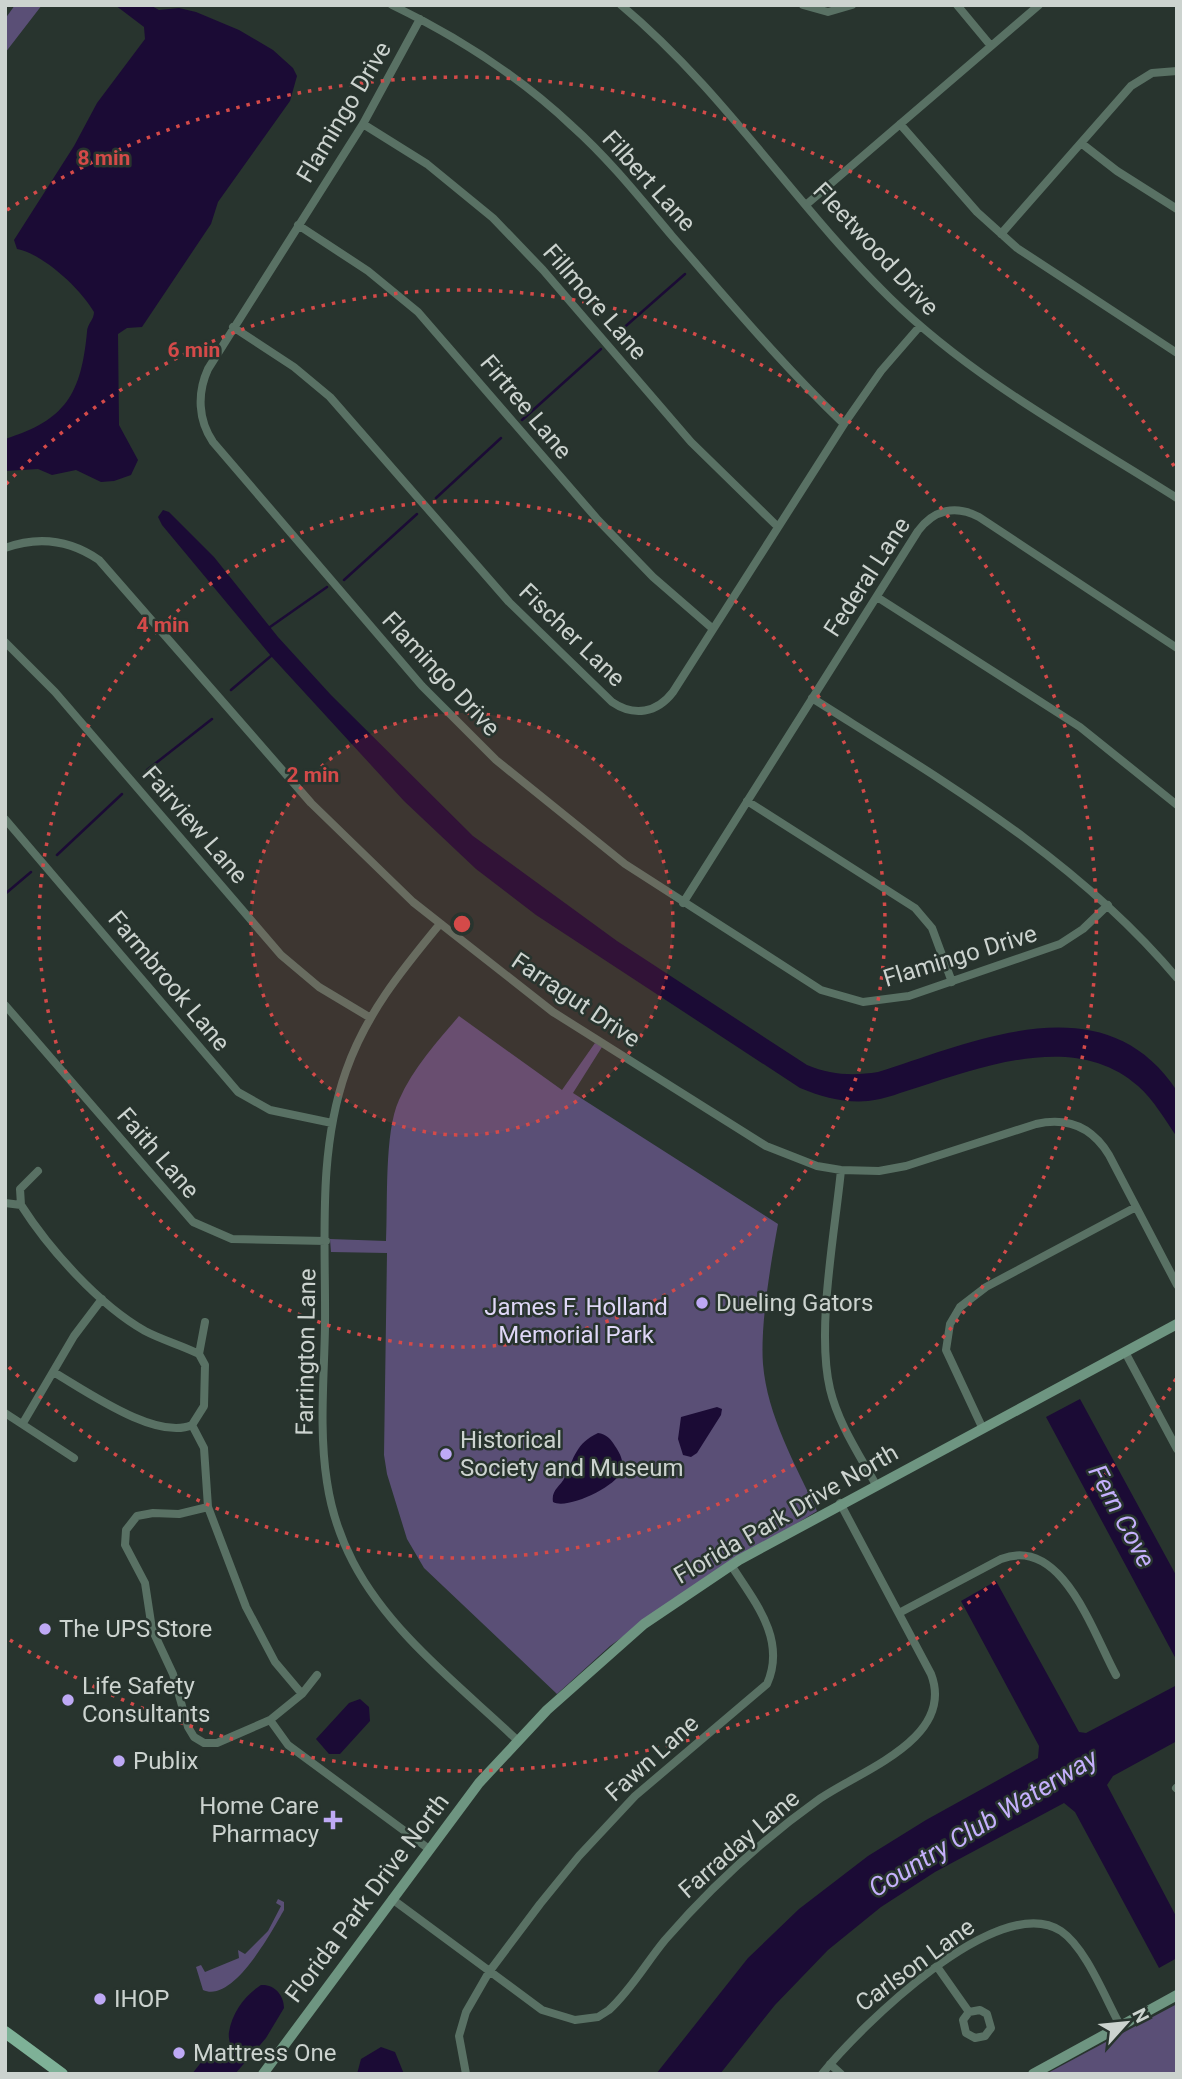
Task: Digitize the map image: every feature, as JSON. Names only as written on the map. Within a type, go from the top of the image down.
[{"type":"main road","points":[[5,2032],[62,2074]]},
{"type":"street","name":"Filbert Lane","points":[[392,5],[420,19],[510,75],[575,128],[615,169],[768,347],[844,424]]},
{"type":"street","name":"Fleetwood Drive","points":[[621,5],[694,73],[862,269],[920,326],[996,383],[1177,498]]},
{"type":"street","points":[[803,5],[828,12],[852,5]]},
{"type":"street","points":[[957,5],[991,46]]},
{"type":"street","points":[[807,204],[1039,5]]},
{"type":"street","name":"Flamingo Drive","points":[[420,19],[363,124],[208,369],[200,393],[203,422],[219,449],[458,724],[512,775],[584,834],[683,903],[808,982],[836,996],[863,1002],[888,1000],[952,982],[1060,944],[1083,929],[1108,905]]},
{"type":"street","points":[[1001,234],[1141,78],[1156,71],[1177,71]]},
{"type":"street","name":"Fillmore Lane","points":[[363,124],[444,177],[503,227],[691,442],[778,527]]},
{"type":"street","points":[[900,124],[962,196],[1001,234],[1048,270],[1177,352]]},
{"type":"street","points":[[1081,143],[1117,171],[1177,209]]},
{"type":"street","name":"Firtree Lane","points":[[298,225],[368,271],[418,313],[598,520],[647,571],[713,629]]},
{"type":"street","name":"Fischer Lane","points":[[233,327],[294,366],[330,397],[514,608],[617,705],[638,711],[664,702],[844,424],[881,371],[920,326]]},
{"type":"street","name":"Federal Lane","points":[[683,903],[923,524],[943,511],[958,510],[991,525],[1177,648]]},
{"type":"street","name":"Farragut Drive","points":[[5,548],[24,542],[54,541],[76,547],[99,560],[311,803],[439,925],[553,1012],[760,1142],[803,1163],[841,1170],[897,1168],[1036,1124],[1061,1121],[1085,1129],[1100,1142],[1177,1284]]},
{"type":"street","points":[[877,597],[1080,727],[1177,805]]},
{"type":"street","name":"Fairview Lane","points":[[5,642],[55,692],[274,948],[310,981],[369,1017]]},
{"type":"street","points":[[812,698],[1003,820],[1108,905],[1177,978]]},
{"type":"street","points":[[747,801],[915,908],[932,928],[952,982]]},
{"type":"street","name":"Farmbrook Lane","points":[[5,819],[238,1092],[270,1111],[332,1123]]},
{"type":"street","name":"Farrington Lane","points":[[439,925],[392,983],[369,1017],[344,1075],[332,1123],[326,1183],[324,1457],[327,1485],[338,1526],[358,1572],[383,1609],[517,1740]]},
{"type":"street","name":"Faith Lane","points":[[5,1005],[193,1222],[232,1239],[326,1241]]},
{"type":"street","points":[[841,1170],[826,1324],[826,1362],[836,1408],[876,1485]]},
{"type":"street","points":[[38,1171],[20,1189],[21,1205],[47,1245],[102,1299],[146,1331],[199,1354]]},
{"type":"street","points":[[5,1203],[21,1205]]},
{"type":"street","points":[[982,1427],[946,1350],[950,1324],[960,1307],[986,1287],[1136,1208]]},
{"type":"street","points":[[23,1423],[55,1373],[74,1336],[102,1299]]},
{"type":"street","points":[[55,1373],[138,1419],[173,1429],[192,1425],[200,1416],[204,1402],[205,1366],[199,1354],[205,1322]]},
{"type":"street","name":"Florida Park Drive North","points":[[263,2074],[473,1791],[517,1740],[580,1679],[644,1624],[731,1564],[1177,1324]]},
{"type":"street","points":[[1125,1352],[1177,1449]]},
{"type":"street","points":[[5,1413],[74,1458]]},
{"type":"street","points":[[192,1425],[204,1448],[208,1507],[254,1626],[275,1662],[302,1694]]},
{"type":"street","name":"Farraday Lane","points":[[392,1899],[553,2016],[585,2020],[609,2010],[690,1912],[764,1842],[819,1800],[911,1742],[926,1727],[933,1711],[934,1681],[840,1503]]},
{"type":"street","points":[[208,1507],[185,1513],[137,1516],[126,1530],[125,1545],[145,1583],[152,1629],[173,1674],[188,1727],[194,1737],[204,1743],[217,1744],[270,1720],[302,1694],[317,1675]]},
{"type":"street","points":[[899,1613],[1006,1557],[1024,1554],[1037,1557],[1056,1570],[1068,1585],[1116,1675]]},
{"type":"street","name":"Fawn Lane","points":[[466,2074],[461,2055],[461,2027],[470,2004],[489,1972],[556,1883],[618,1812],[662,1771],[766,1684],[773,1661],[771,1632],[731,1564]]},
{"type":"street","points":[[270,1720],[288,1745],[429,1849]]},
{"type":"street","name":"Carlson Lane","points":[[822,2074],[874,2016],[979,1940],[1008,1925],[1028,1922],[1048,1925],[1065,1934],[1075,1944],[1120,2025]]},
{"type":"street","points":[[938,1968],[969,2012]]},
{"type":"street","points":[[1033,2074],[1177,1995]]},
{"type":"street","points":[[830,2064],[841,2074]]},
{"type":"green space","points":[[15,5],[42,5],[5,53],[5,19]]},
{"type":"green space","name":"James F. Holland Memorial Park","points":[[459,1016],[562,1090],[595,1043],[602,1047],[573,1093],[778,1224],[769,1275],[763,1364],[776,1421],[817,1511],[676,1598],[610,1646],[557,1694],[424,1568],[407,1539],[387,1474],[384,1455],[387,1253],[331,1252],[330,1239],[386,1241],[389,1149],[394,1114],[418,1066]]},
{"type":"green space","points":[[278,1899],[284,1902],[284,1910],[250,1963],[227,1986],[215,1991],[203,1990],[196,1967],[201,1965],[205,1972],[239,1958],[238,1950],[245,1954],[268,1931],[281,1906],[276,1903]]},
{"type":"green space","points":[[1177,2004],[1177,2074],[1046,2074]]},
{"type":"water","points":[[115,5],[150,5],[159,10],[179,8],[196,12],[239,30],[273,50],[293,68],[297,76],[290,101],[218,202],[211,224],[142,327],[127,328],[118,334],[119,425],[138,460],[131,475],[101,482],[76,470],[52,475],[38,469],[5,471],[5,439],[43,423],[67,402],[75,388],[87,329],[93,317],[94,312],[88,303],[60,273],[38,258],[17,249],[14,240],[74,146],[97,103],[145,39],[144,27]]},
{"type":"water","points":[[163,510],[169,512],[214,557],[278,637],[331,695],[473,836],[617,941],[807,1065],[833,1073],[878,1072],[997,1035],[1037,1029],[1077,1028],[1114,1037],[1148,1057],[1177,1091],[1177,1137],[1138,1086],[1114,1070],[1088,1060],[1031,1058],[1003,1063],[868,1101],[833,1099],[800,1088],[536,915],[476,869],[404,801],[271,656],[162,525],[158,517]]},
{"type":"water","name":"Fern Cove","points":[[1080,1399],[1177,1577],[1177,1661],[1046,1417]]},
{"type":"water","points":[[717,1407],[722,1409],[721,1415],[697,1453],[691,1457],[683,1455],[678,1439],[681,1417]]},
{"type":"water","points":[[598,1433],[608,1437],[617,1449],[622,1462],[621,1472],[610,1484],[590,1496],[569,1503],[553,1502],[555,1491],[577,1452],[585,1441]]},
{"type":"water","name":"Country Club Waterway","points":[[996,1581],[1079,1732],[1086,1733],[1177,1685],[1177,1741],[1113,1776],[1107,1785],[1177,1918],[1177,1958],[1159,1968],[1075,1812],[1064,1803],[935,1872],[881,1907],[828,1950],[775,2005],[720,2074],[656,2074],[748,1958],[799,1909],[868,1856],[926,1820],[1038,1758],[1039,1746],[961,1601]]},
{"type":"water","points":[[360,1699],[369,1707],[370,1721],[340,1754],[329,1754],[316,1739],[349,1703]]},
{"type":"water","points":[[261,1985],[270,1986],[277,1991],[284,2008],[266,2038],[235,2074],[192,2074],[203,2060],[217,2057],[224,2063],[231,2056],[229,2032],[233,2018],[245,1999]]},
{"type":"water","points":[[381,2047],[395,2052],[404,2074],[357,2074],[361,2059]]},
{"type":"waterway","points":[[619,332],[685,274]]},
{"type":"waterway","points":[[522,420],[601,349]]},
{"type":"waterway","points":[[436,498],[501,438]]},
{"type":"waterway","points":[[344,580],[417,514]]},
{"type":"waterway","points":[[270,627],[327,587]]},
{"type":"waterway","points":[[231,690],[271,656]]},
{"type":"waterway","points":[[147,770],[212,719]]},
{"type":"waterway","points":[[57,855],[122,794]]},
{"type":"waterway","points":[[5,894],[31,872]]},
{"type":"place","name":"Dueling Gators","points":[[702,1303]]},
{"type":"place","name":"Historical Society and Museum","points":[[446,1454]]},
{"type":"place","name":"The UPS Store","points":[[45,1629]]},
{"type":"place","name":"Life Safety Consultants","points":[[68,1700]]},
{"type":"place","name":"Publix","points":[[119,1761]]},
{"type":"place","name":"Home Care Pharmacy","points":[[333,1820]]},
{"type":"place","name":"IHOP","points":[[100,1999]]},
{"type":"place","name":"Mattress One","points":[[179,2053]]}]
